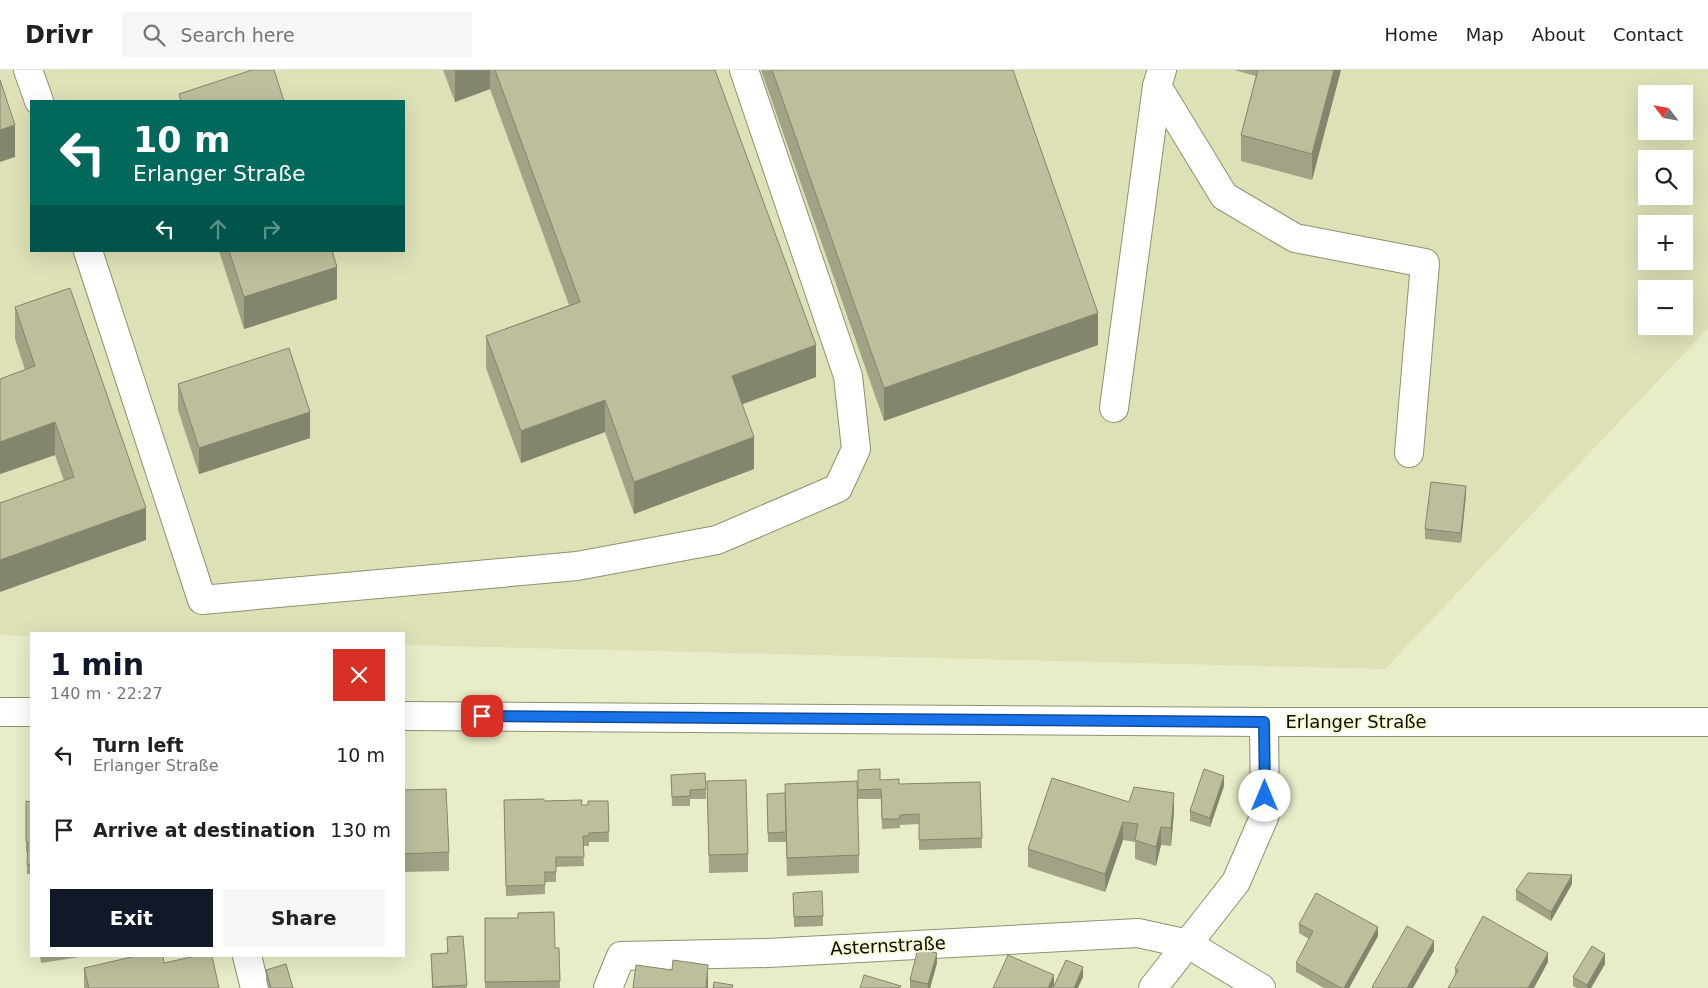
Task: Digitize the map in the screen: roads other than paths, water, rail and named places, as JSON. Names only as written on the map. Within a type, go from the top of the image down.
[{"type":"main road","points":[[28,70],[38,100]]},
{"type":"main road","points":[[88,252],[202,600],[577,566],[717,540],[838,488],[856,449],[848,376],[744,70]]},
{"type":"main road","points":[[1114,408],[1160,78]]},
{"type":"main road","points":[[1160,78],[1224,196],[1295,238],[1425,263],[1409,454]]},
{"type":"main road","points":[[0,712],[30,712]]},
{"type":"main road","name":"Erlanger Straße","points":[[405,716],[1264,722],[1708,722]]},
{"type":"main road","points":[[1153,988],[1236,882],[1265,815],[1264,722]]},
{"type":"main road","name":"Asternstraße","points":[[608,988],[621,956],[768,953],[1138,933],[1188,944]]},
{"type":"main road","points":[[1188,944],[1261,988]]},
{"type":"main road","points":[[247,957],[255,988]]}]
